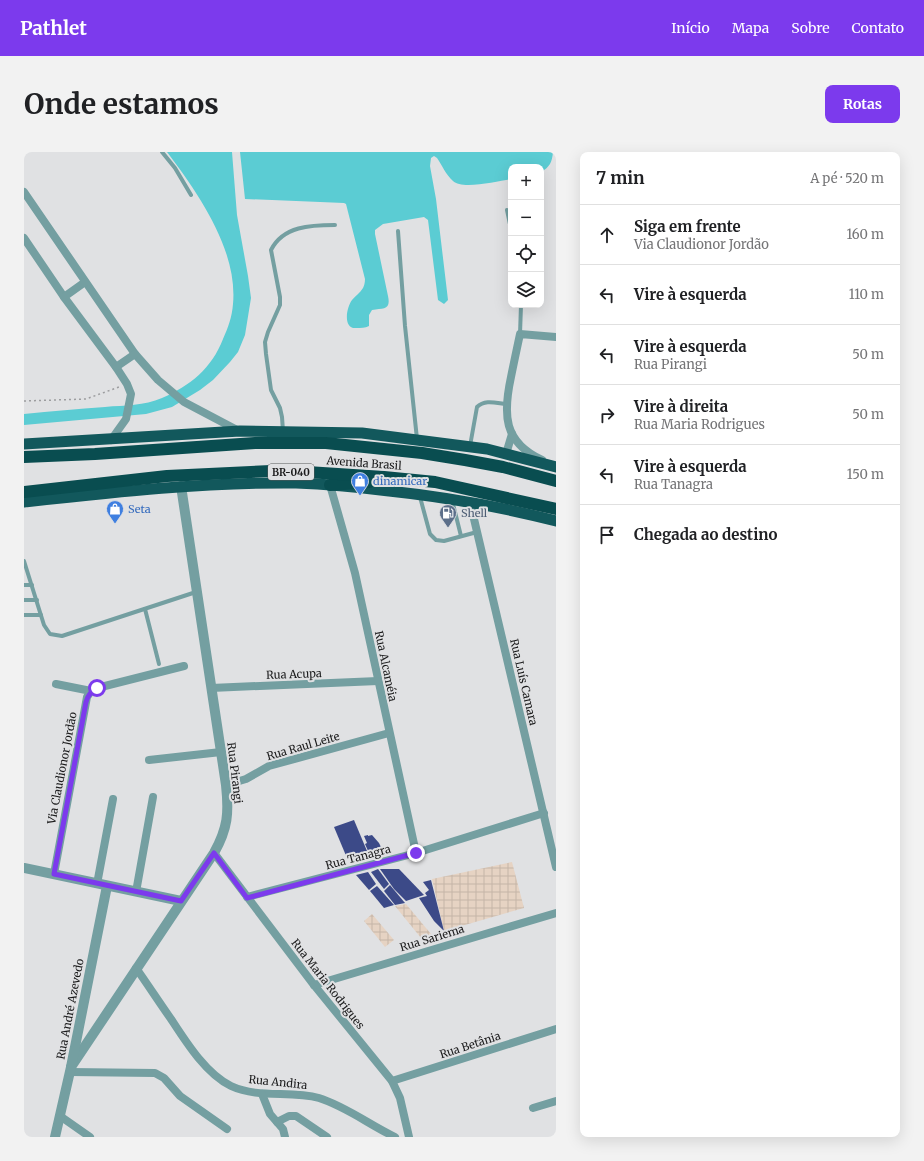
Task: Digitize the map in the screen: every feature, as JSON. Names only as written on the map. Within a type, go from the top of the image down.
[{"type":"highway","points":[[24,444],[111,440],[240,431],[362,433],[470,446],[556,467]]},
{"type":"highway","name":"Avenida Brasil","points":[[24,457],[95,454],[255,442],[326,443],[465,460],[503,467],[556,481]]},
{"type":"highway","name":"Avenida Brasil","points":[[24,492],[167,476],[271,471],[384,477],[435,482],[556,510]]},
{"type":"highway","points":[[24,502],[181,486],[369,482],[422,488],[479,497],[537,509],[556,510]]},
{"type":"highway","points":[[330,484],[451,498],[556,521]]},
{"type":"street","points":[[24,192],[135,354],[154,377],[184,402],[240,431]]},
{"type":"street","points":[[24,238],[64,297],[127,384],[131,394],[126,419],[111,440]]},
{"type":"street","points":[[64,297],[85,282]]},
{"type":"street","points":[[556,337],[520,334],[506,404],[508,425],[519,444],[529,453],[556,467]]},
{"type":"street","points":[[116,367],[135,354]]},
{"type":"street","points":[[506,454],[512,434]]},
{"type":"street","name":"Rua Alcaméia","points":[[330,484],[355,573],[416,853]]},
{"type":"street","name":"Rua Pirangi","points":[[70,1070],[136,968],[214,853],[220,842],[228,818],[226,785],[181,486]]},
{"type":"street","name":"Rua Luís Camara","points":[[470,502],[556,867]]},
{"type":"street","points":[[56,684],[91,691],[97,688],[184,666]]},
{"type":"street","name":"Rua Acupa","points":[[211,688],[378,681]]},
{"type":"street","name":"Via Claudionor Jordão","points":[[54,874],[87,696],[91,691]]},
{"type":"street","name":"Rua Raul Leite","points":[[226,785],[246,779],[269,766],[389,734]]},
{"type":"street","points":[[150,760],[221,752]]},
{"type":"street","points":[[136,892],[154,797]]},
{"type":"street","points":[[102,885],[113,799]]},
{"type":"street","name":"Rua Tanagra","points":[[247,898],[416,853],[544,813]]},
{"type":"street","name":"Rua Maria Rodrigues","points":[[214,853],[314,985],[392,1082],[400,1098],[409,1137]]},
{"type":"street","points":[[24,868],[181,901]]},
{"type":"street","name":"Rua André Azevedo","points":[[55,1137],[62,1117],[102,885]]},
{"type":"street","name":"Rua Sariema","points":[[314,985],[556,913]]},
{"type":"street","name":"Rua Andira","points":[[136,968],[187,1043],[211,1071],[222,1080],[232,1086],[246,1091],[262,1094],[301,1094],[319,1098],[341,1108],[393,1137]]},
{"type":"street","name":"Rua Betânia","points":[[392,1082],[556,1028]]},
{"type":"street","points":[[70,1070],[160,1075],[180,1096],[227,1129]]},
{"type":"street","points":[[262,1094],[267,1108],[283,1129],[285,1137]]},
{"type":"street","points":[[533,1108],[556,1101]]},
{"type":"street","points":[[277,1122],[289,1116],[296,1116],[327,1137]]},
{"type":"street","points":[[58,1137],[62,1117],[90,1137]]},
{"type":"lane","points":[[162,152],[175,168],[191,195]]},
{"type":"lane","points":[[507,210],[508,215]]},
{"type":"lane","points":[[283,432],[280,408],[271,390],[265,342],[280,304],[271,250],[274,243],[281,237],[297,229],[314,225],[335,225]]},
{"type":"lane","points":[[398,231],[416,440]]},
{"type":"lane","points":[[520,334],[521,308]]},
{"type":"lane","points":[[470,446],[477,407],[480,403],[485,401],[506,404]]},
{"type":"lane","points":[[419,494],[430,534],[436,540],[444,541],[477,532]]},
{"type":"lane","points":[[451,498],[461,536]]},
{"type":"lane","points":[[24,561],[44,625],[50,634],[62,636],[197,592]]},
{"type":"lane","points":[[24,585],[32,584]]},
{"type":"lane","points":[[24,600],[37,600]]},
{"type":"lane","points":[[145,609],[159,664]]},
{"type":"lane","points":[[24,615],[41,615]]},
{"type":"path","points":[[24,400],[86,399],[127,384]]},
{"type":"shaded area","points":[[512,862],[524,908],[444,931],[432,879]]},
{"type":"shaded area","points":[[406,904],[431,934],[421,938],[395,906]]},
{"type":"shaded area","points":[[372,914],[394,940],[385,947],[364,921]]},
{"type":"water","points":[[167,152],[232,152],[237,215],[251,298],[245,335],[238,352],[213,380],[200,390],[172,407],[146,414],[24,425],[24,414],[134,405],[155,401],[191,382],[213,359],[231,318],[233,284],[229,263],[214,223],[191,185]]},
{"type":"water","points":[[240,152],[553,152],[550,164],[544,170],[544,164],[508,164],[508,180],[472,185],[458,184],[453,181],[437,158],[434,156],[431,158],[430,166],[436,199],[448,300],[444,304],[438,300],[428,220],[424,217],[383,224],[375,230],[375,234],[389,301],[386,308],[372,310],[369,315],[369,326],[364,328],[352,327],[347,322],[348,308],[352,300],[363,288],[365,279],[346,204],[245,199]]},
{"type":"building","points":[[354,820],[367,851],[347,858],[334,827]]},
{"type":"building","points":[[372,835],[382,849],[369,853],[365,844],[367,843],[364,836]]},
{"type":"building","points":[[378,869],[389,884],[384,889],[371,872]]},
{"type":"building","points":[[380,869],[399,869],[424,895],[406,901],[394,889]]},
{"type":"building","points":[[368,872],[376,884],[369,890],[356,875]]},
{"type":"building","points":[[431,880],[444,931],[434,921],[419,898],[427,896],[425,893],[429,890],[423,882]]},
{"type":"building","points":[[390,885],[405,903],[395,905],[384,891]]},
{"type":"building","points":[[377,886],[394,905],[384,908],[370,891]]},
{"type":"place","name":"dinamicar","points":[[360,496]]},
{"type":"place","name":"Seta","points":[[115,524]]},
{"type":"place","name":"Shell","points":[[448,528]]},
{"type":"route","points":[[97,688],[91,691],[87,696],[54,874],[181,901],[214,853],[247,898],[416,853]]}]
